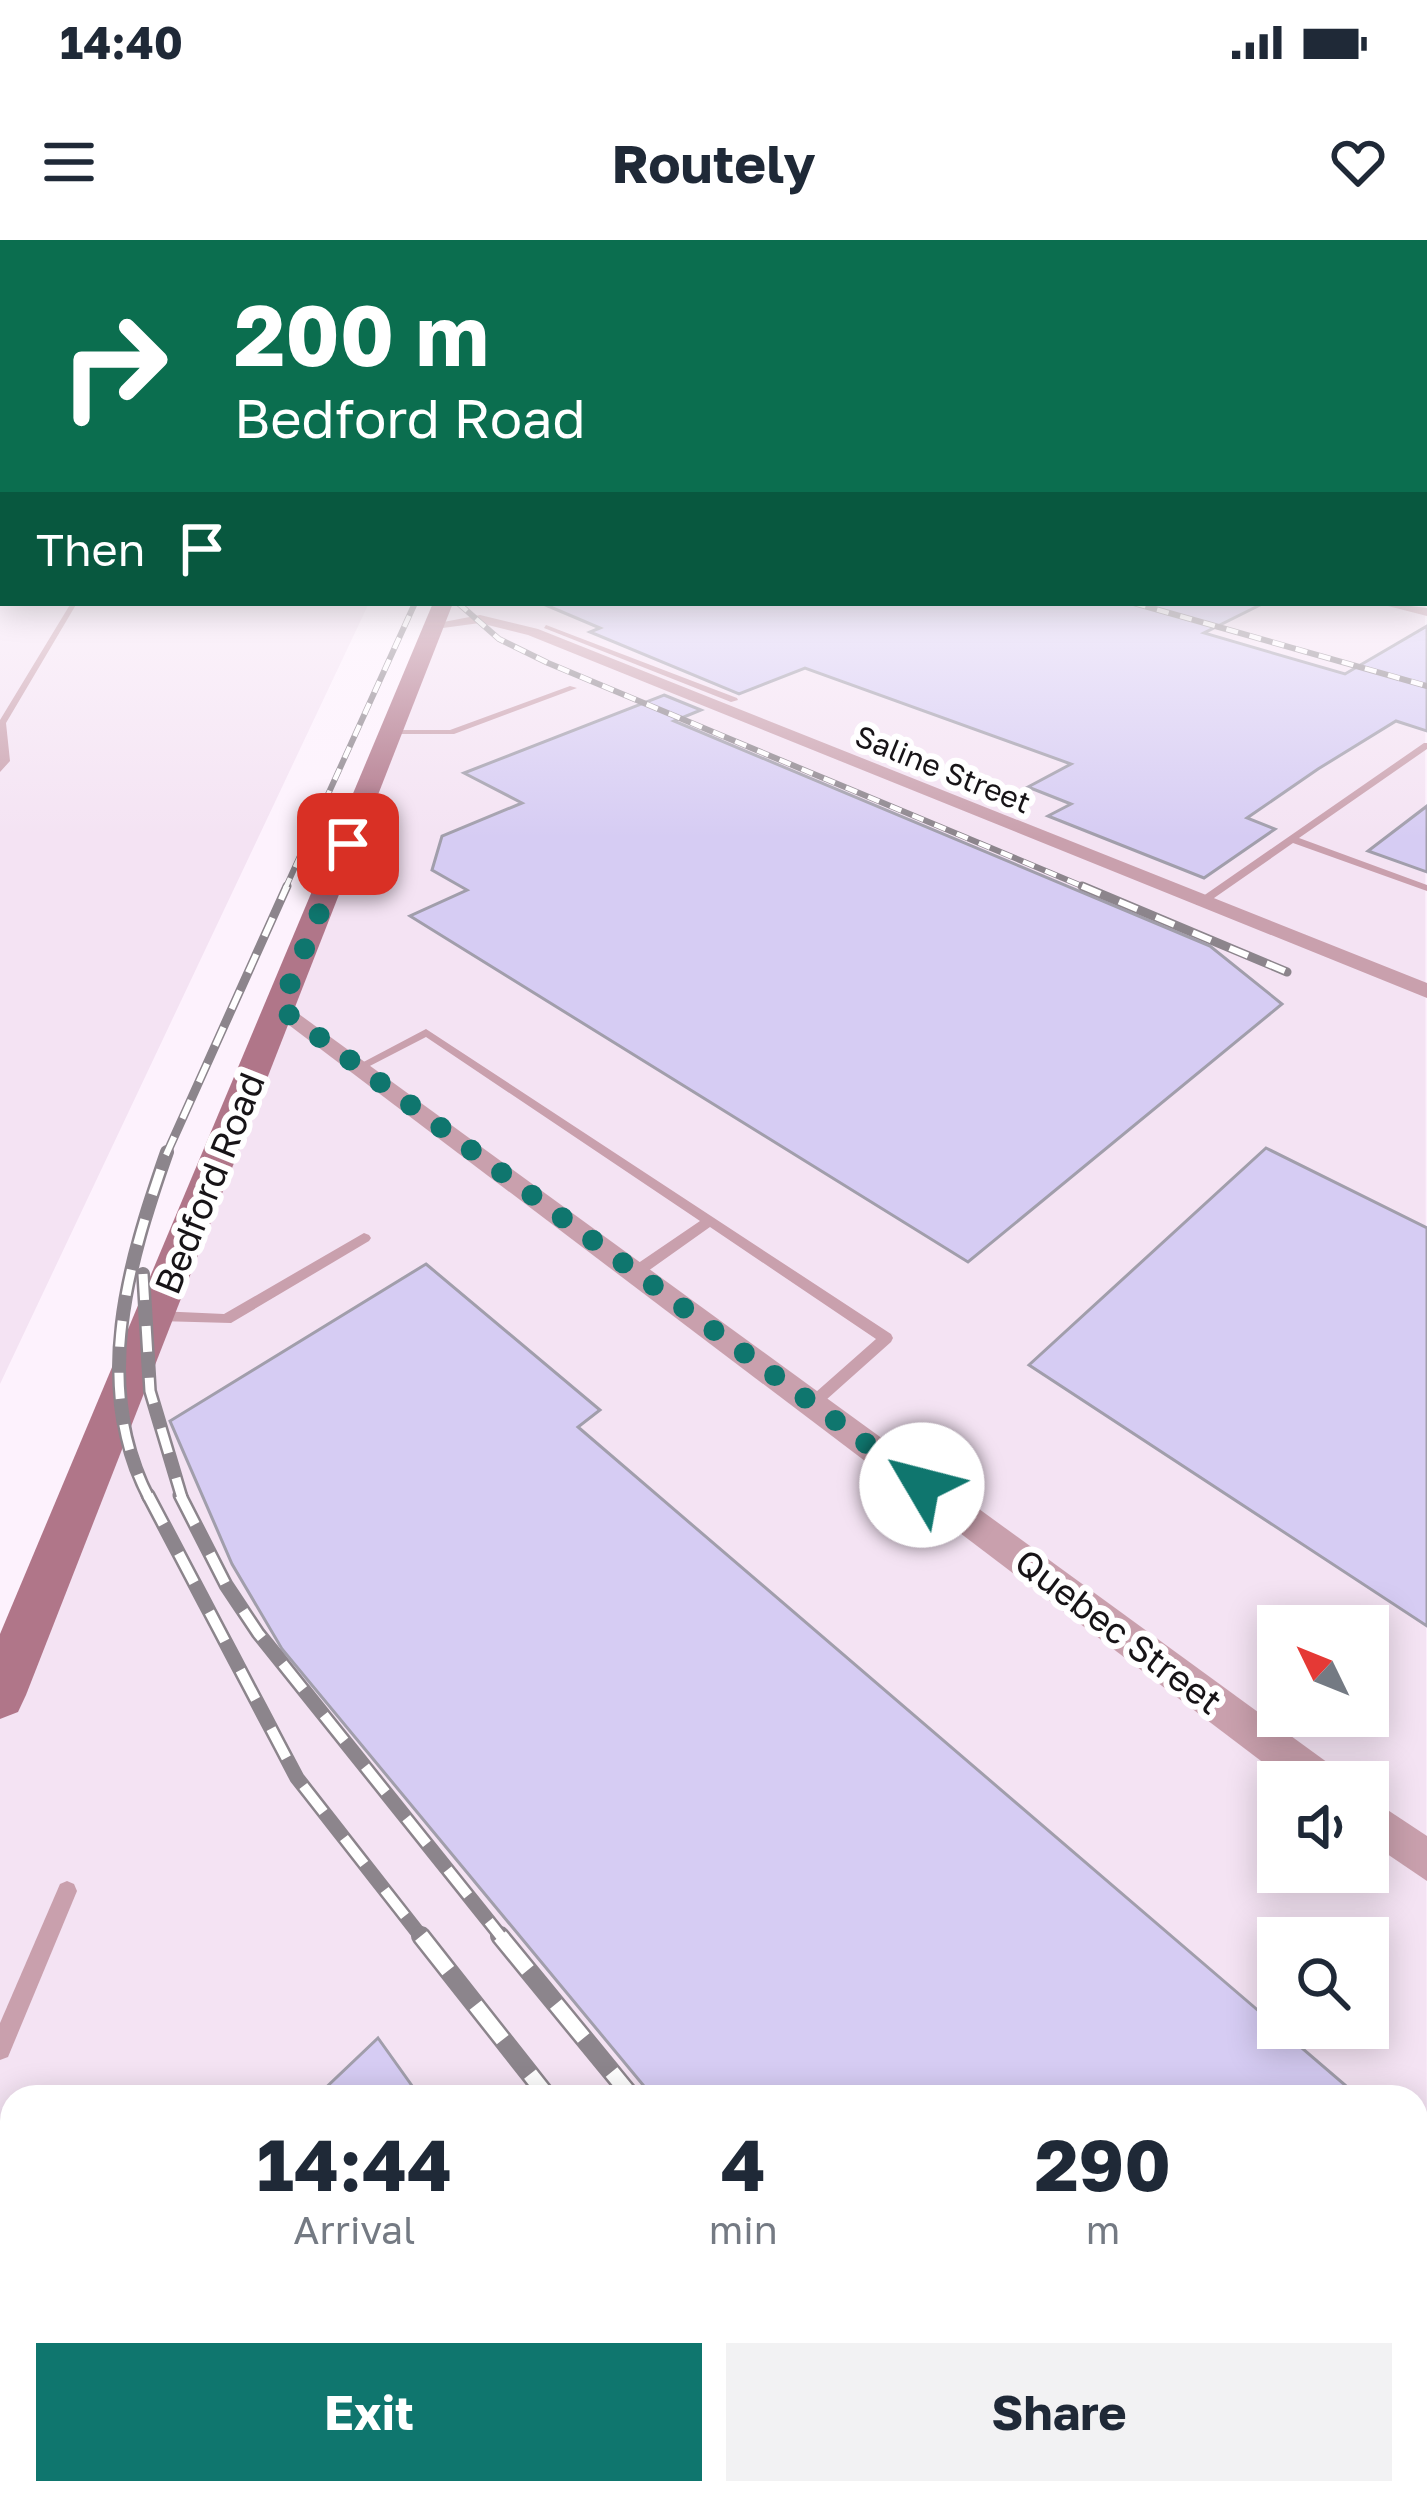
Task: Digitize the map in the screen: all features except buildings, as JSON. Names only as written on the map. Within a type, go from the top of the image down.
[{"type":"street","name":"Bedford Road","points":[[0,1695],[434,627]]},
{"type":"street","name":"Saline Street","points":[[511,627],[651,674],[1200,903],[1427,991]]},
{"type":"street","name":"Quebec Street","points":[[280,1008],[1294,1761]]},
{"type":"street","points":[[1389,1833],[1427,1861]]},
{"type":"lane","points":[[0,769],[6,760],[2,723],[60,627]]},
{"type":"lane","points":[[546,627],[651,674],[734,700]]},
{"type":"lane","points":[[393,732],[451,732],[573,688]]},
{"type":"lane","points":[[1200,903],[1427,745]]},
{"type":"lane","points":[[1292,839],[1427,888]]},
{"type":"lane","points":[[360,1067],[426,1032],[886,1338],[812,1404]]},
{"type":"lane","points":[[636,1272],[710,1221]]},
{"type":"lane","points":[[155,1316],[226,1319],[364,1238]]},
{"type":"lane","points":[[0,2049],[67,1892]]},
{"type":"shaded area","points":[[0,627],[358,627],[0,1384]]},
{"type":"shaded area","points":[[433,627],[1425,627],[1427,2085],[0,2085],[0,1667]]},
{"type":"railway","points":[[285,889],[404,627]]},
{"type":"railway","points":[[485,627],[499,639],[548,663],[1089,889]]},
{"type":"railway","points":[[1218,627],[1427,686]]},
{"type":"railway","points":[[166,1155],[287,886]]},
{"type":"railway","points":[[1082,886],[1287,972]]},
{"type":"railway","points":[[149,1498],[132,1456],[119,1369],[129,1281],[166,1155]]},
{"type":"railway","points":[[143,1274],[150,1391],[182,1498]]},
{"type":"railway","points":[[148,1495],[297,1778],[423,1939]]},
{"type":"railway","points":[[180,1495],[226,1585],[258,1633],[503,1939]]},
{"type":"railway","points":[[421,1936],[539,2085]]},
{"type":"railway","points":[[500,1936],[622,2085]]},
{"type":"route","points":[[348,844],[280,1008],[922,1485]]}]
